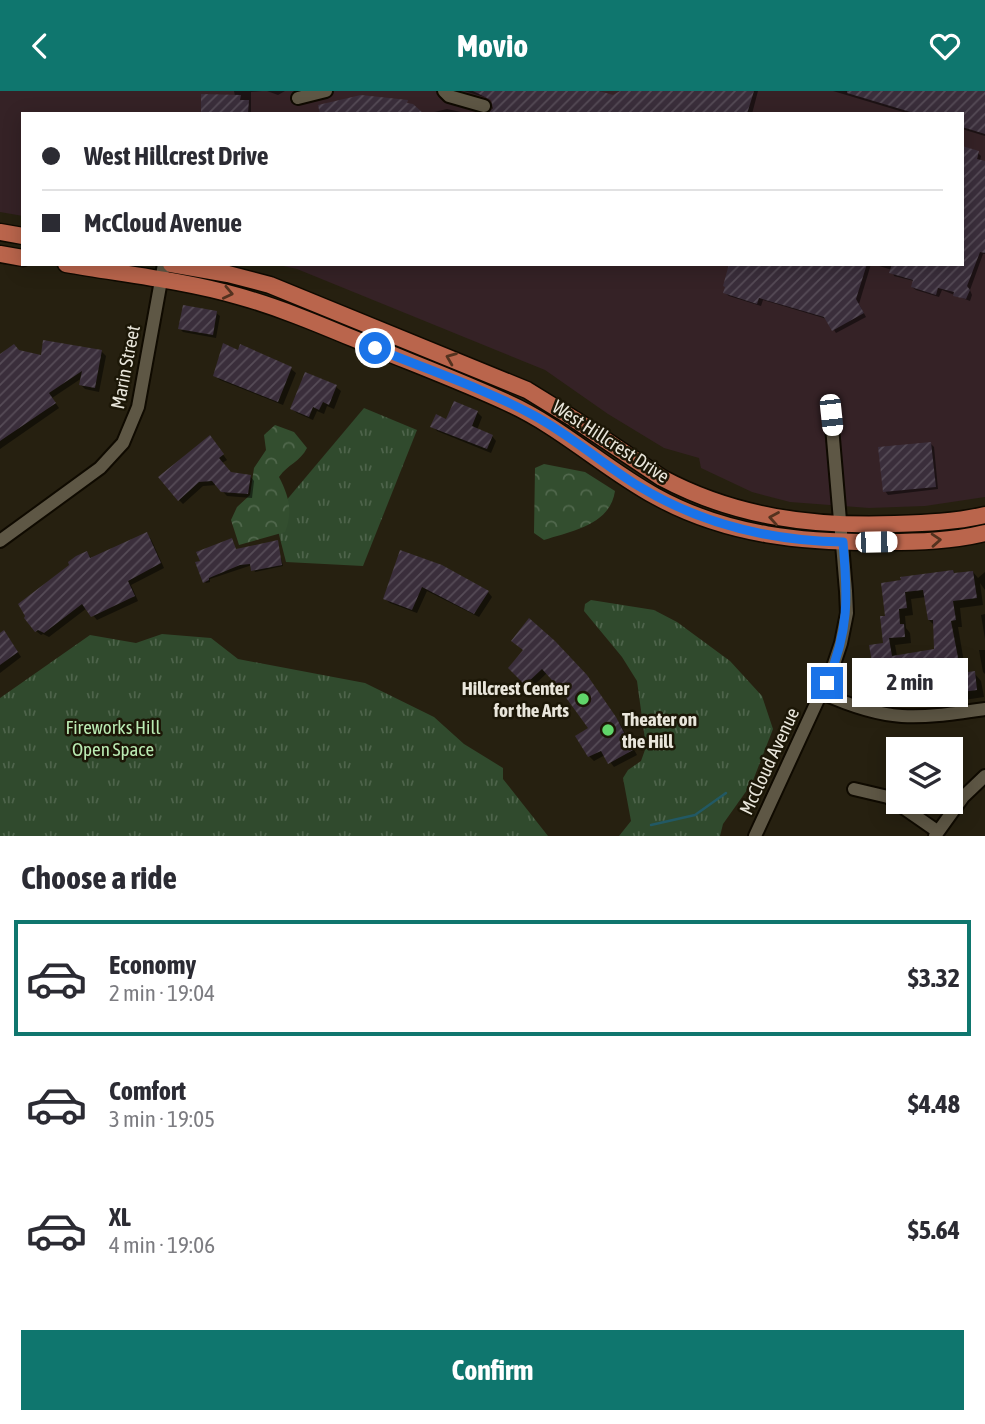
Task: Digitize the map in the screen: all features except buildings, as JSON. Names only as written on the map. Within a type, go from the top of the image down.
[{"type":"main road","points":[[0,232],[21,236]]},
{"type":"main road","points":[[0,254],[21,258]]},
{"type":"main road","name":"West Hillcrest Drive","points":[[90,266],[162,272],[278,308],[509,403],[558,431],[656,497],[700,517],[775,537],[843,542],[948,540],[985,533]]},
{"type":"main road","name":"West Hillcrest Drive","points":[[182,266],[237,276],[282,290],[514,384],[554,406],[662,478],[707,499],[768,517],[842,524],[937,523],[985,515]]},
{"type":"street","points":[[298,98],[326,91]]},
{"type":"street","points":[[444,91],[449,96],[484,106]]},
{"type":"street","name":"Marin Street","points":[[0,541],[100,468],[123,443],[138,407],[162,272]]},
{"type":"street","name":"McCloud Avenue","points":[[755,836],[822,693],[841,643],[847,613],[842,524],[831,415]]},
{"type":"street","points":[[822,693],[862,709],[901,718],[923,718],[985,709]]},
{"type":"street","points":[[854,789],[888,797],[936,834],[962,797],[985,776]]},
{"type":"shaded area","points":[[0,91],[985,91],[985,497],[925,506],[869,508],[790,502],[752,492],[701,468],[699,458],[664,448],[608,414],[545,370],[297,269],[283,266],[964,266],[964,112],[21,112],[21,216],[0,212]]},
{"type":"green space","points":[[364,408],[417,430],[363,566],[286,562],[274,515]]},
{"type":"green space","points":[[275,425],[294,432],[307,448],[279,477],[289,504],[285,532],[239,545],[231,520],[237,507],[250,495],[254,468],[266,450],[264,435]]},
{"type":"green space","points":[[544,464],[585,472],[615,491],[606,512],[577,530],[544,540],[534,533],[535,468]]},
{"type":"green space","points":[[591,600],[654,610],[677,622],[730,661],[762,696],[773,729],[752,783],[723,824],[720,836],[619,836],[631,821],[623,778],[628,770],[641,761],[646,747],[637,681],[622,657],[584,611],[585,604]]},
{"type":"green space","name":"Fireworks Hill Open Space","points":[[162,634],[211,638],[238,659],[365,683],[434,717],[464,744],[503,768],[503,779],[548,836],[0,836],[0,698],[90,635],[136,643]]},
{"type":"waterway","points":[[651,825],[695,815],[726,793]]},
{"type":"place","name":"Hillcrest Center for the Arts","points":[[583,699]]},
{"type":"place","name":"Theater on the Hill","points":[[608,730]]},
{"type":"route","points":[[375,348],[509,403],[558,431],[656,497],[700,517],[775,537],[843,542],[847,613],[841,643],[827,683]]}]
